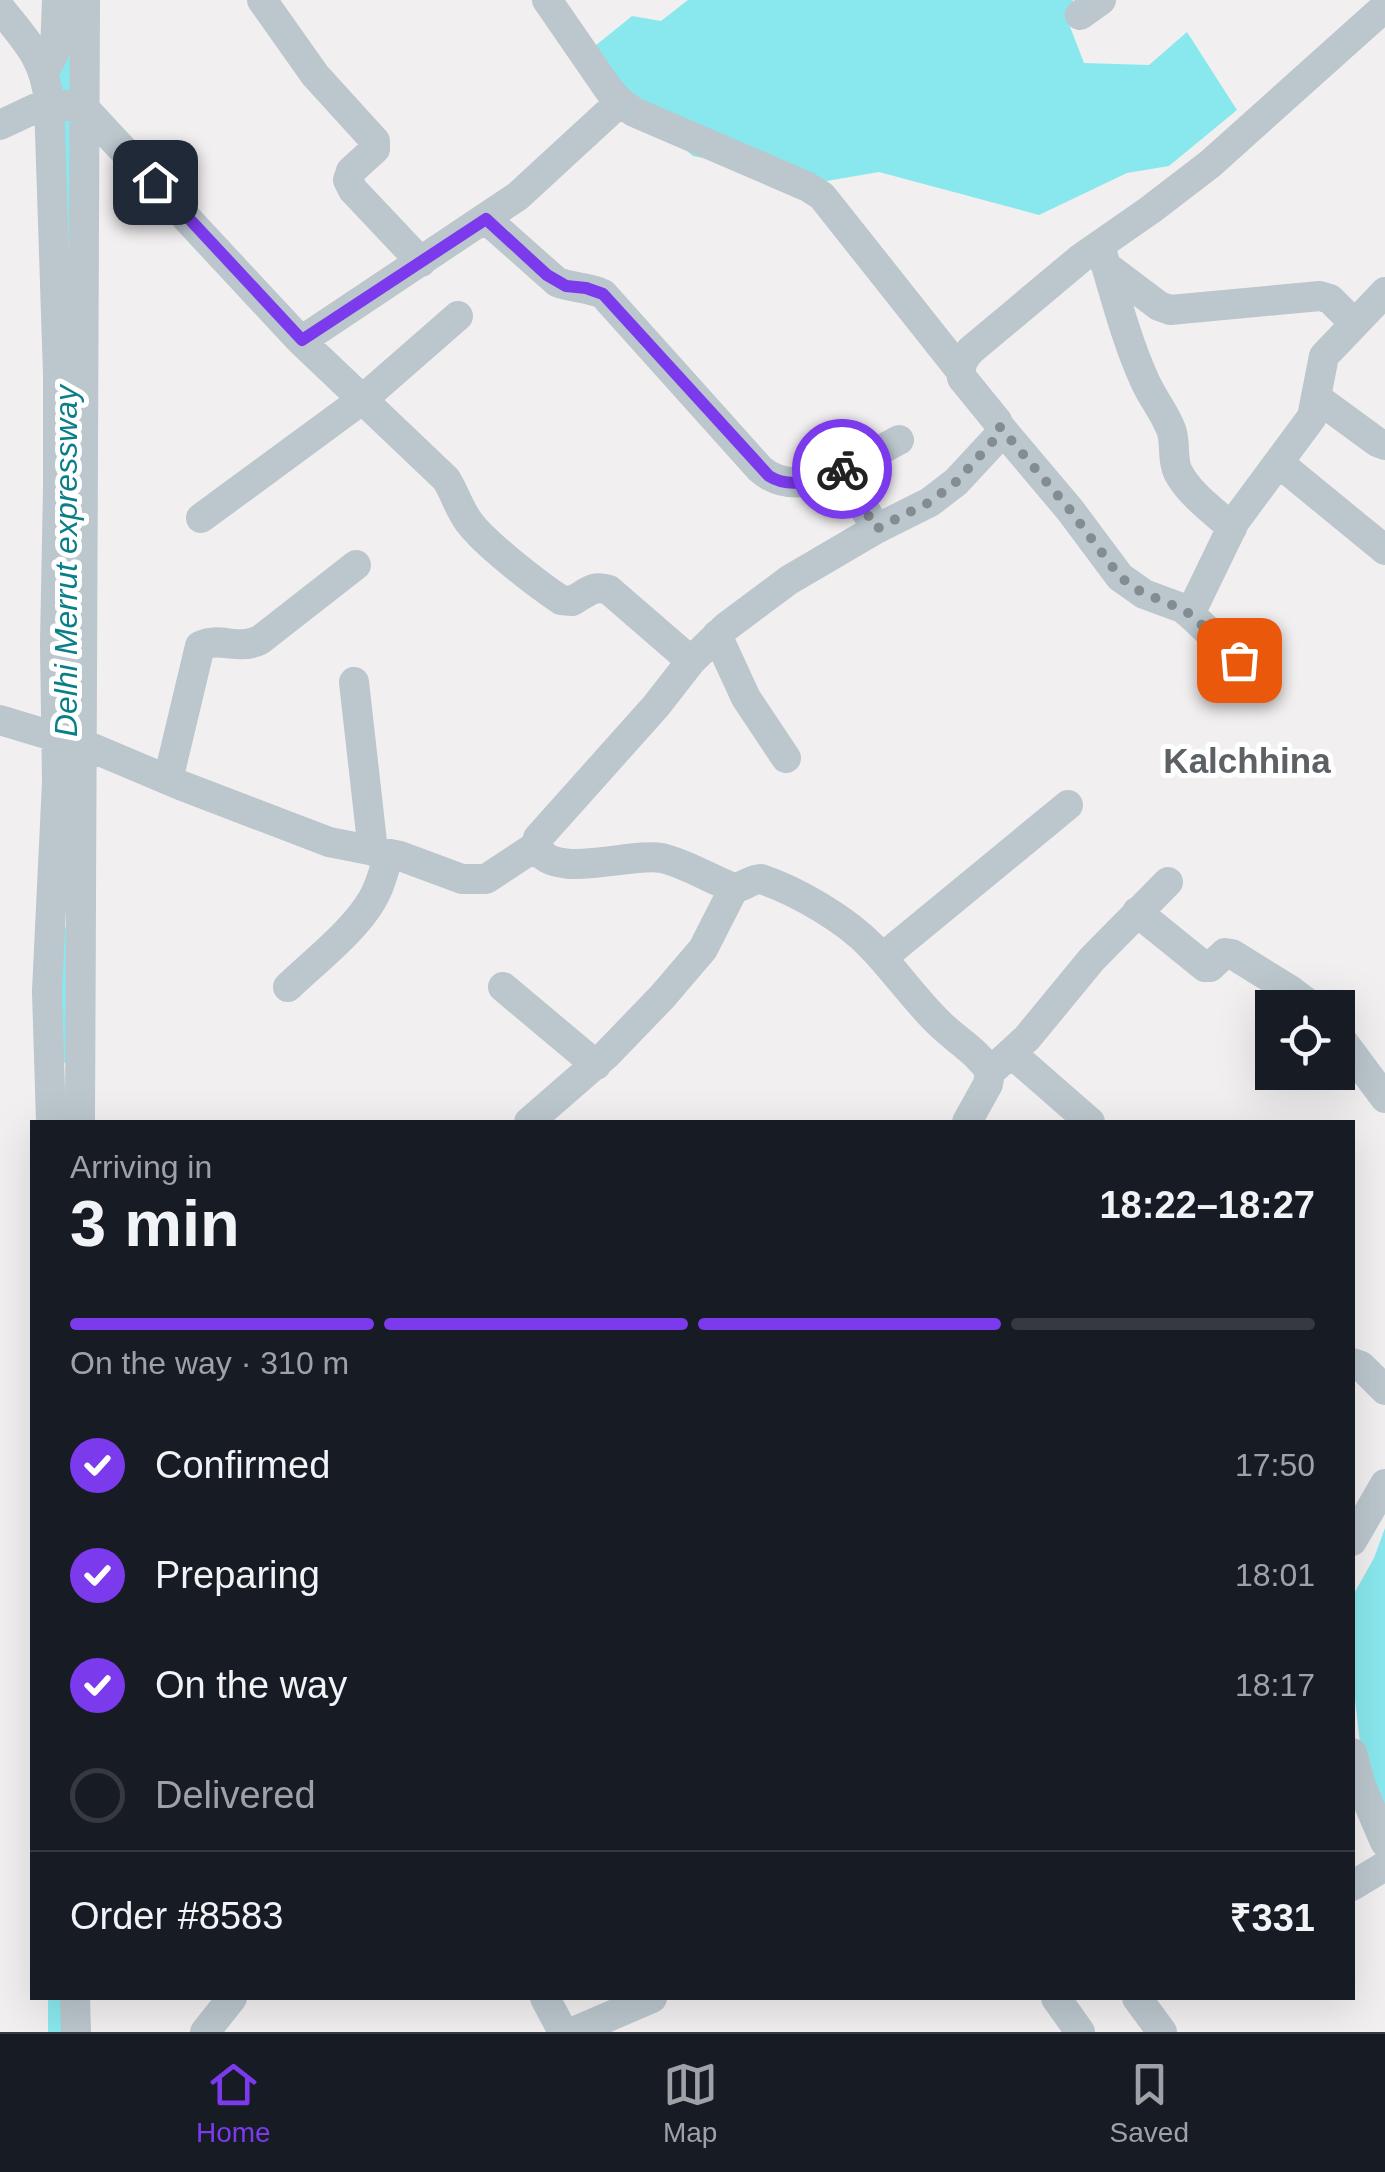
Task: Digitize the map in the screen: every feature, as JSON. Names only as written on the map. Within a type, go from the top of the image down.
[{"type":"street","points":[[44,72],[55,51],[57,0]]},
{"type":"street","points":[[80,1120],[70,740],[66,105],[85,0]]},
{"type":"street","points":[[262,0],[315,75],[375,140],[376,149],[350,171],[348,180],[421,262]]},
{"type":"street","points":[[546,0],[620,102],[634,112],[822,196],[960,370]]},
{"type":"street","points":[[0,8],[31,47],[66,105],[202,231],[302,340],[446,479],[478,533],[562,600],[572,601],[599,586],[608,590],[692,661]]},
{"type":"street","points":[[1263,683],[1190,614],[1144,594],[1120,577],[962,378],[961,363],[971,350],[1081,258],[1103,256],[1385,8]]},
{"type":"street","points":[[302,340],[518,196],[620,102]]},
{"type":"street","points":[[0,125],[66,105]]},
{"type":"street","points":[[486,219],[557,282],[603,294],[769,476],[786,483],[803,482],[842,469],[899,440]]},
{"type":"street","points":[[1103,256],[1148,298],[1170,310],[1320,296],[1330,299],[1354,322]]},
{"type":"street","points":[[1103,256],[1143,378],[1172,429],[1178,473],[1232,528]]},
{"type":"street","points":[[1190,614],[1240,512],[1312,416],[1324,356],[1385,292]]},
{"type":"street","points":[[201,518],[363,398],[458,316]]},
{"type":"street","points":[[1318,398],[1385,444]]},
{"type":"street","points":[[0,720],[70,740],[328,842],[419,862],[462,879],[486,879],[536,846],[544,829],[717,635],[788,580],[930,502],[1000,434],[1000,427]]},
{"type":"street","points":[[1278,463],[1385,550]]},
{"type":"street","points":[[842,469],[876,529]]},
{"type":"street","points":[[168,780],[200,646],[209,642],[244,646],[260,640],[356,565]]},
{"type":"street","points":[[717,635],[746,698],[786,758]]},
{"type":"street","points":[[288,987],[354,923],[378,889],[381,853],[354,682]]},
{"type":"street","points":[[51,1120],[47,991],[57,782],[70,740]]},
{"type":"street","points":[[882,958],[1068,805]]},
{"type":"street","points":[[536,846],[548,860],[562,863],[656,857],[734,888]]},
{"type":"street","points":[[531,1120],[641,1020],[703,949],[734,888],[756,879],[798,896],[856,932],[941,1025],[980,1058],[1000,1062],[1087,1120]]},
{"type":"street","points":[[968,1120],[1000,1062],[1048,1014],[1092,959],[1168,882]]},
{"type":"street","points":[[1138,912],[1201,965],[1207,968],[1225,953],[1232,954],[1290,990]]},
{"type":"street","points":[[503,987],[596,1064]]},
{"type":"street","points":[[1355,1058],[1385,1098]]},
{"type":"street","points":[[1355,1364],[1385,1390]]},
{"type":"street","points":[[1355,1537],[1385,1484]]},
{"type":"street","points":[[1355,1765],[1385,1842]]},
{"type":"street","points":[[1355,1884],[1385,1866]]},
{"type":"street","points":[[75,2000],[76,2032]]},
{"type":"street","points":[[205,2032],[230,2000]]},
{"type":"street","points":[[546,2000],[563,2032]]},
{"type":"street","points":[[573,2032],[647,2000]]},
{"type":"street","points":[[1057,2000],[1080,2032]]},
{"type":"street","points":[[1138,2000],[1162,2032]]},
{"type":"water","points":[[688,0],[1073,0],[1069,24],[1084,63],[1149,65],[1187,32],[1237,110],[1169,166],[1127,173],[1039,215],[879,172],[821,182],[693,156],[619,94],[595,46],[632,16],[661,21]]},
{"type":"water","points":[[1385,1528],[1385,1812],[1365,1789],[1355,1699],[1355,1592]]},
{"type":"waterway","name":"Delhi Merrut expressway","points":[[67,233],[68,32]]},
{"type":"waterway","name":"Delhi Merrut expressway","points":[[63,1053],[64,937]]},
{"type":"waterway","name":"Delhi Merrut expressway","points":[[58,2000],[58,2032]]},
{"type":"way so far","points":[[842,469],[876,529],[930,502],[956,482],[1000,434],[1000,427],[1120,577],[1144,594],[1182,608],[1239,660]]},
{"type":"district","name":"Kalchhina","points":[[1247,761]]},
{"type":"route","points":[[155,182],[302,340],[486,219],[557,282],[595,290],[612,302],[769,476],[786,483],[803,482],[842,469]]}]
